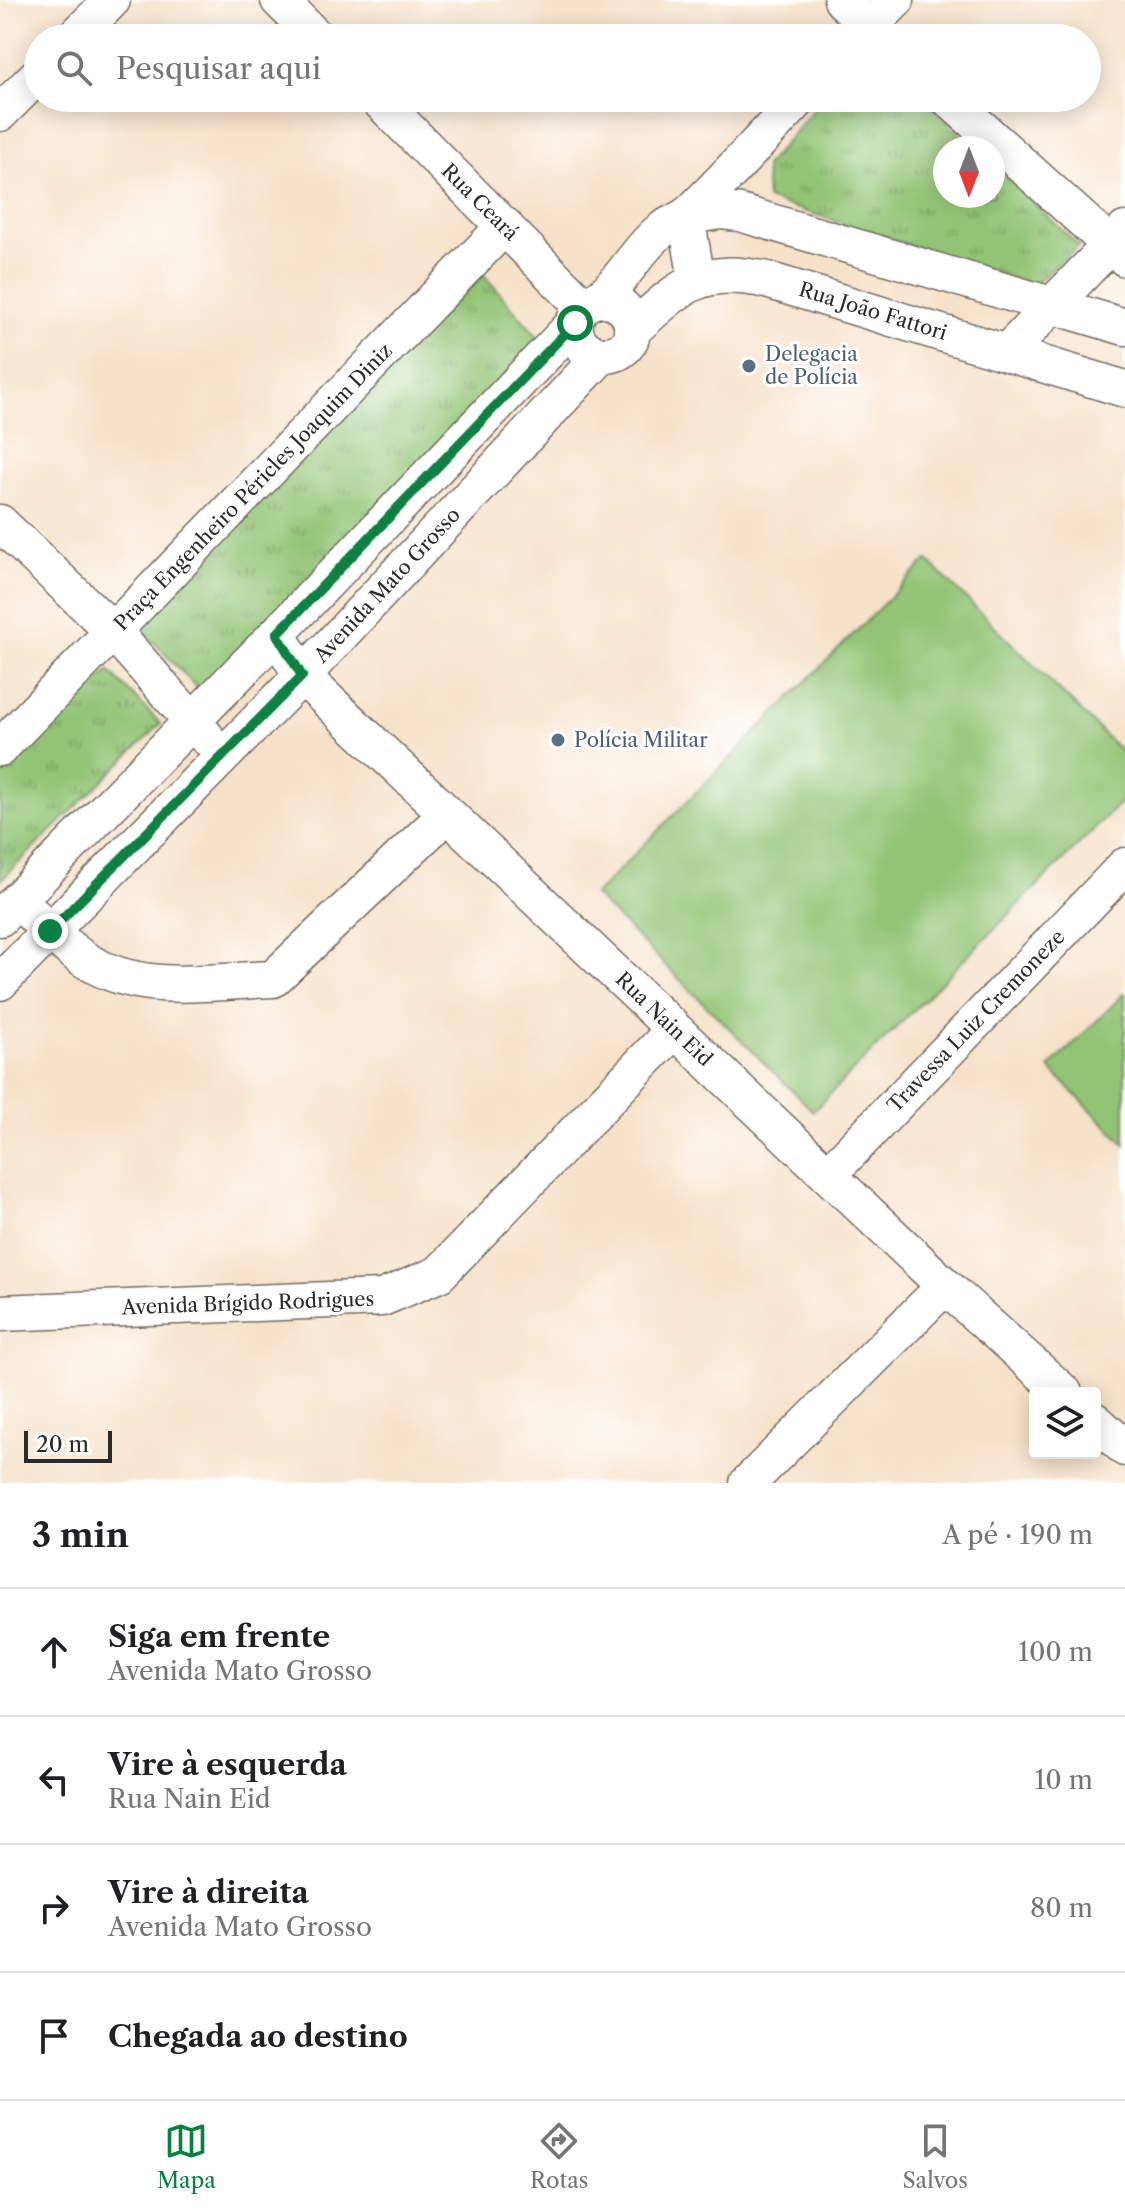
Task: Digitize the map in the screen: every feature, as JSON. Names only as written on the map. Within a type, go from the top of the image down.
[{"type":"street","points":[[88,24],[112,0]]},
{"type":"street","points":[[279,0],[303,24]]},
{"type":"street","points":[[842,0],[862,24]]},
{"type":"street","points":[[878,24],[896,0]]},
{"type":"street","points":[[0,113],[24,89]]},
{"type":"street","name":"Rua Ceará","points":[[391,112],[586,309]]},
{"type":"street","points":[[447,814],[273,979],[151,984],[96,966],[50,931],[8,909],[277,634],[658,232],[686,216],[786,112]]},
{"type":"street","points":[[964,112],[1120,244],[1052,305],[1007,352]]},
{"type":"street","points":[[686,216],[721,211],[740,213],[1125,327]]},
{"type":"street","points":[[686,216],[697,280]]},
{"type":"street","name":"Praça Engenheiro Péricles Joaquim Diniz","points":[[0,748],[505,226]]},
{"type":"street","name":"Rua João Fattori","points":[[632,330],[679,288],[697,280],[742,275],[1125,389]]},
{"type":"street","points":[[613,299],[624,306],[631,317],[632,330],[622,348],[613,354],[602,355],[581,345],[575,335],[586,309],[613,299]]},
{"type":"street","name":"Avenida Mato Grosso","points":[[0,982],[302,676],[602,355]]},
{"type":"street","points":[[0,523],[113,631],[222,757]]},
{"type":"street","name":"Rua Nain Eid","points":[[277,634],[302,676],[945,1286],[1057,1387]]},
{"type":"street","name":"Travessa Luiz Cremoneze","points":[[828,1175],[1125,866]]},
{"type":"street","name":"Avenida Brígido Rodrigues","points":[[0,1313],[382,1298],[439,1274],[674,1030]]},
{"type":"street","points":[[748,1483],[945,1286]]},
{"type":"street","points":[[1101,1426],[1125,1448]]},
{"type":"green space","points":[[812,112],[937,112],[962,136],[933,136],[933,208],[1005,208],[1005,176],[1079,246],[1034,285],[767,199],[765,166]]},
{"type":"green space","points":[[483,274],[539,338],[199,690],[137,625]]},
{"type":"green space","points":[[927,560],[1125,755],[1125,798],[813,1111],[594,895]]},
{"type":"green space","points":[[109,671],[161,724],[0,881],[0,776]]},
{"type":"green space","points":[[1125,993],[1125,1144],[1049,1068]]},
{"type":"place","name":"Delegacia de Polícia","points":[[749,366]]},
{"type":"place","name":"Polícia Militar","points":[[558,740]]},
{"type":"route","points":[[50,931],[302,676],[277,634],[575,323]]}]
